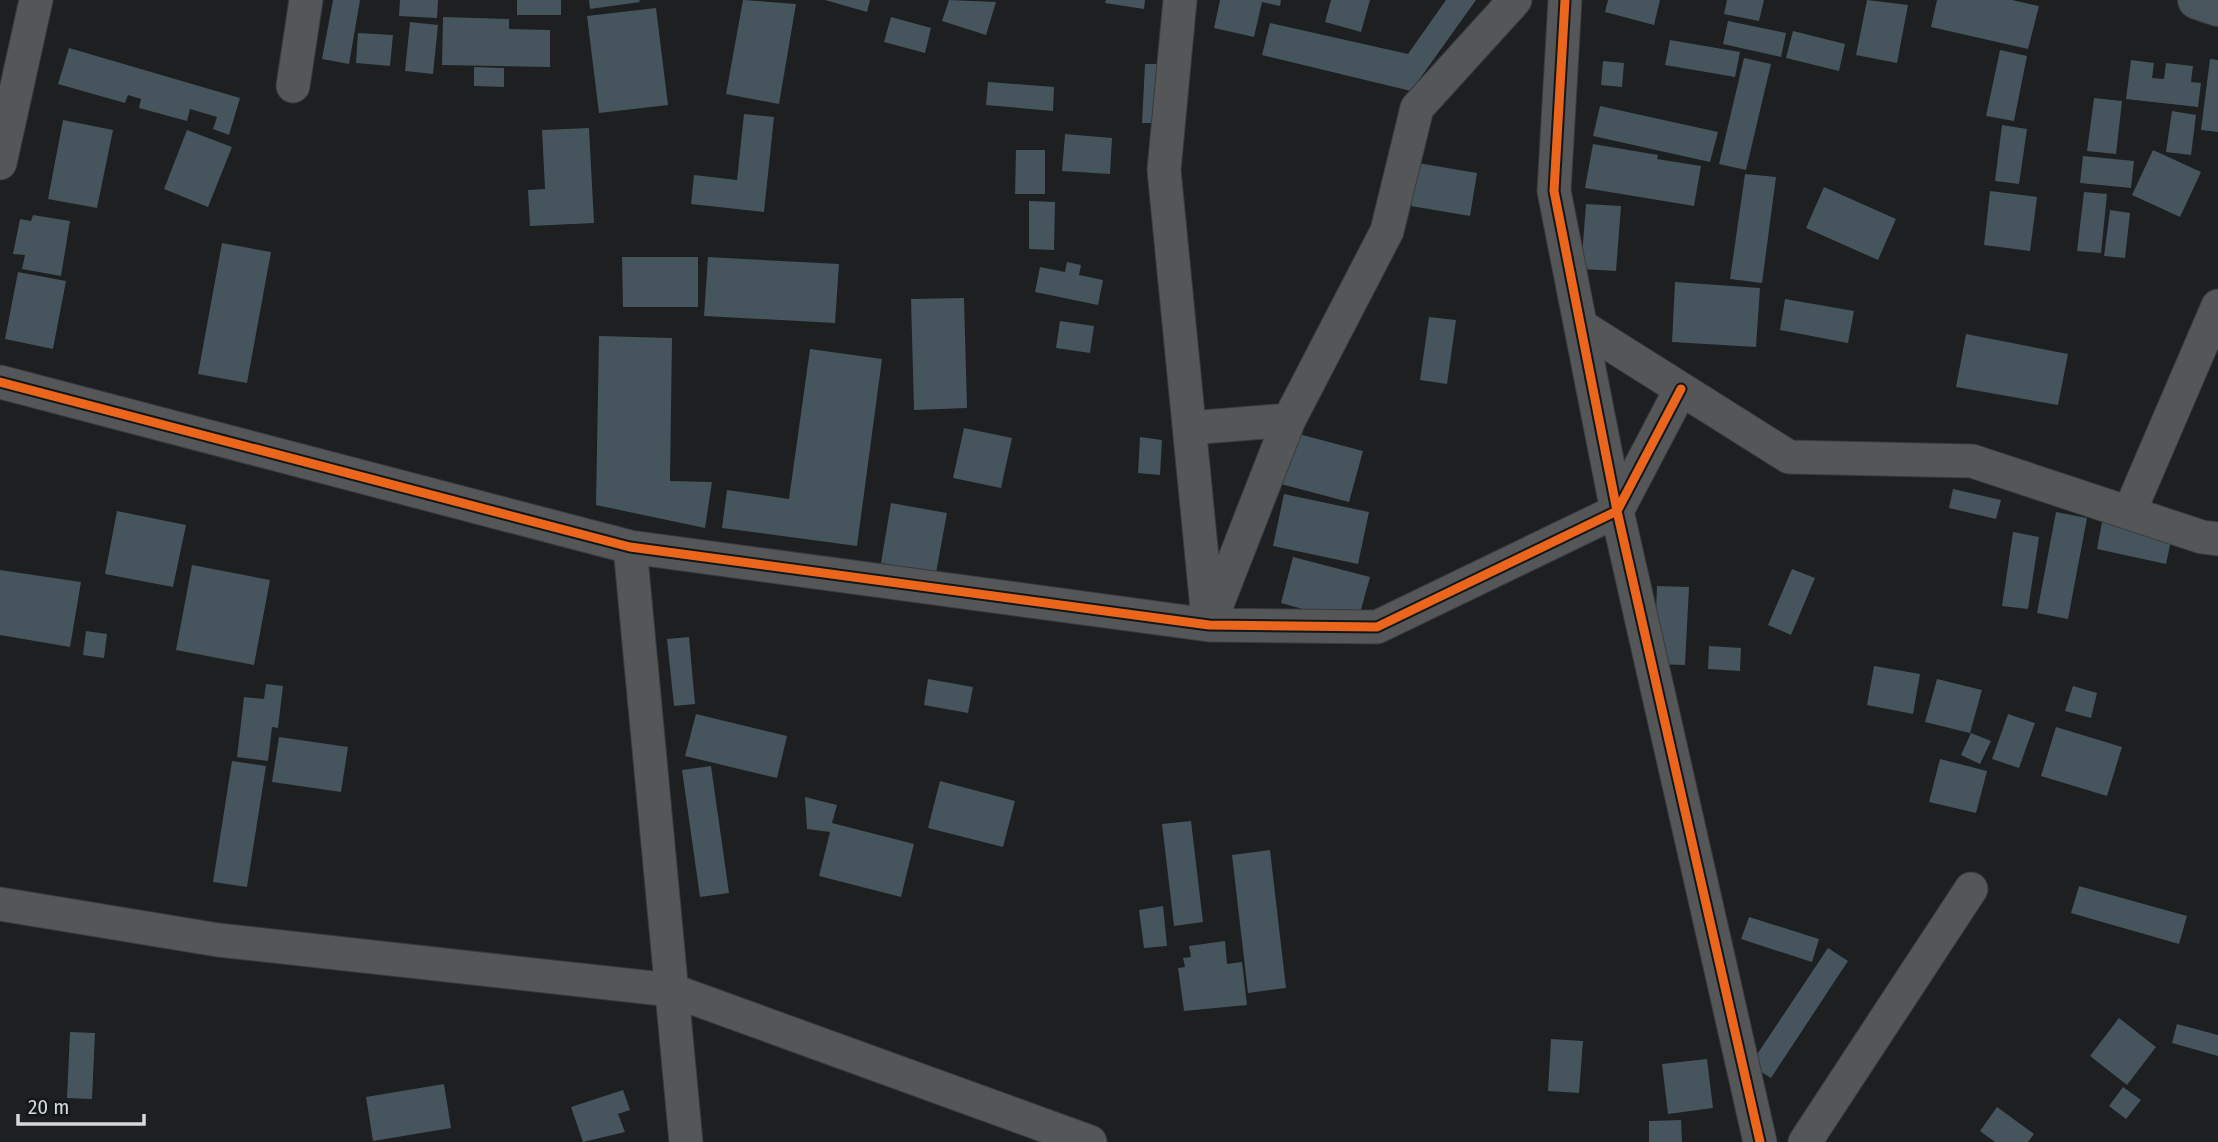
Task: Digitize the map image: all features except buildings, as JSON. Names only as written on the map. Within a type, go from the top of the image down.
[{"type":"main road","points":[[2197,0],[2218,7]]},
{"type":"street","points":[[0,163],[36,0]]},
{"type":"street","points":[[293,86],[306,0]]},
{"type":"street","points":[[1180,0],[1164,170],[1209,625]]},
{"type":"street","points":[[1209,625],[1289,420],[1387,231],[1417,108],[1515,0]]},
{"type":"street","points":[[1565,0],[1554,191],[1617,511],[1760,1142]]},
{"type":"street","points":[[2129,513],[2218,306]]},
{"type":"street","points":[[1581,326],[1789,457],[1972,461],[2210,538],[2218,566]]},
{"type":"street","points":[[0,382],[630,547],[1209,625],[1377,627],[1617,511],[1681,389]]},
{"type":"street","points":[[1190,428],[1289,420]]},
{"type":"street","points":[[630,547],[685,1142]]},
{"type":"street","points":[[1805,1142],[1971,889]]},
{"type":"street","points":[[0,904],[218,940],[671,990],[1090,1142]]},
{"type":"cycle path","points":[[1565,0],[1554,191],[1617,511],[1760,1142]]},
{"type":"cycle path","points":[[0,382],[630,547],[1209,625],[1377,627],[1617,511],[1681,389]]}]
